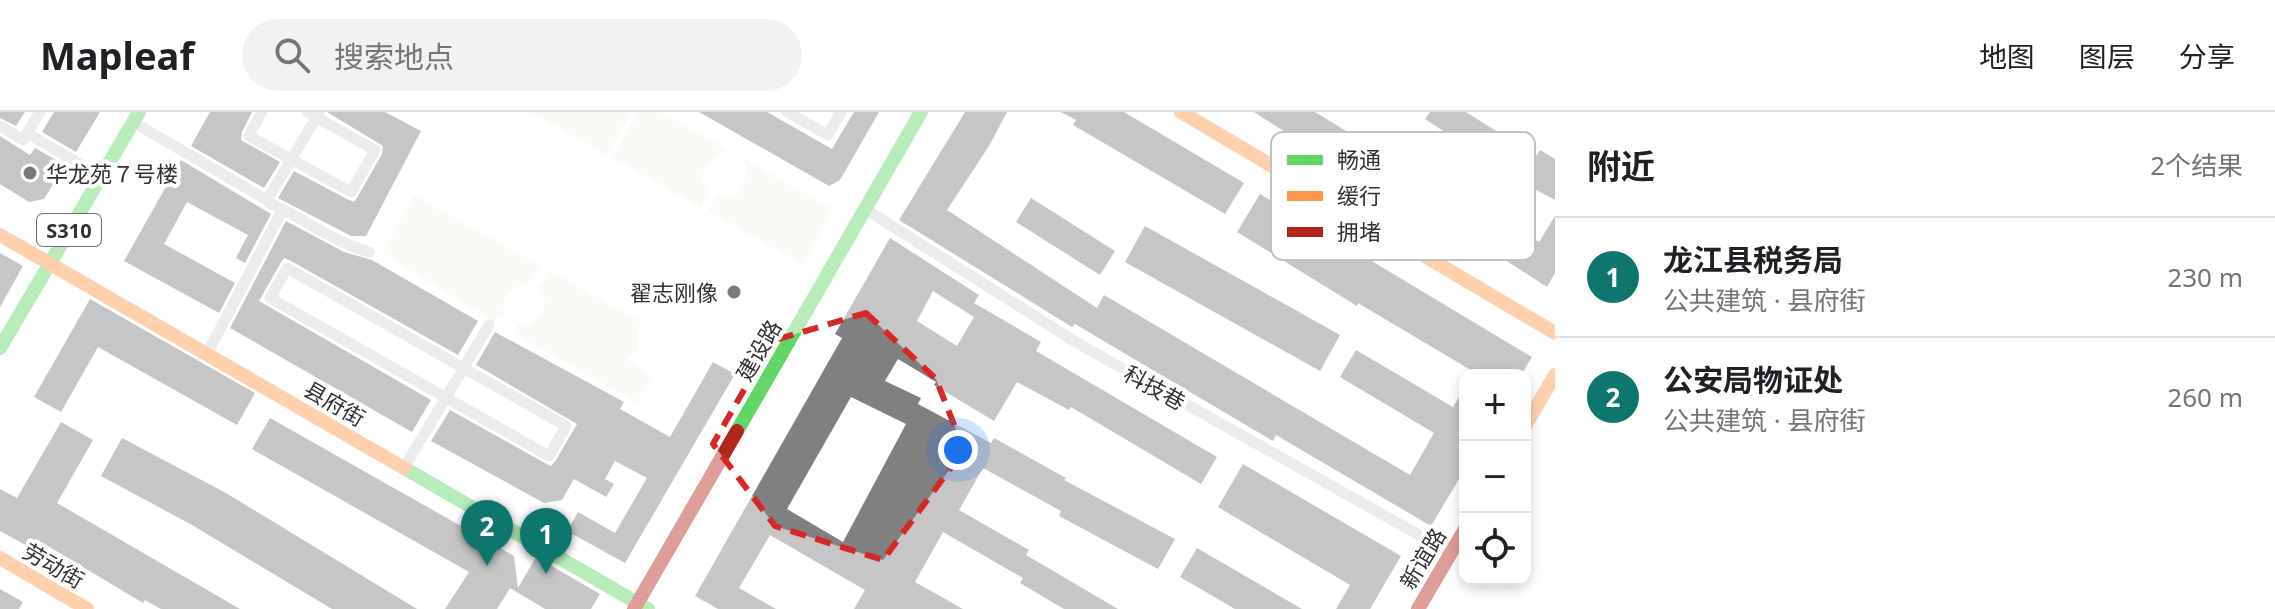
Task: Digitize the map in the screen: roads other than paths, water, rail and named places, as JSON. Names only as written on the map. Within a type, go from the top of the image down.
[{"type":"street","points":[[0,126],[23,140],[40,112]]},
{"type":"street","points":[[262,112],[249,136],[291,159],[351,192],[375,150],[314,114],[291,159],[267,200]]},
{"type":"street","points":[[787,112],[828,135],[841,112]]},
{"type":"street","name":"建设路","points":[[640,607],[921,112]]},
{"type":"street","points":[[1181,112],[1271,165]]},
{"type":"street","points":[[136,117],[272,206],[283,209],[344,244],[369,252]]},
{"type":"street","name":"S310","points":[[0,348],[136,117]]},
{"type":"street","points":[[27,133],[100,176]]},
{"type":"street","points":[[207,354],[283,209]]},
{"type":"street","name":"科技巷","points":[[865,209],[1079,344],[1451,553]]},
{"type":"street","name":"县府街","points":[[0,235],[640,607]]},
{"type":"street","points":[[1431,260],[1555,333]]},
{"type":"street","points":[[287,268],[462,367],[566,426],[549,456],[270,298],[287,268]]},
{"type":"street","points":[[404,468],[489,325]]},
{"type":"street","points":[[1531,416],[1555,375]]},
{"type":"street","name":"新谊路","points":[[1418,609],[1459,539]]},
{"type":"street","name":"劳动街","points":[[0,558],[87,609]]},
{"type":"place","name":"华龙苑７号楼","points":[[30,173]]},
{"type":"place","name":"翟志刚像","points":[[734,292]]},
{"type":"place","name":"公安局物证处","points":[[487,566]]},
{"type":"place","name":"龙江县税务局","points":[[546,574]]}]
